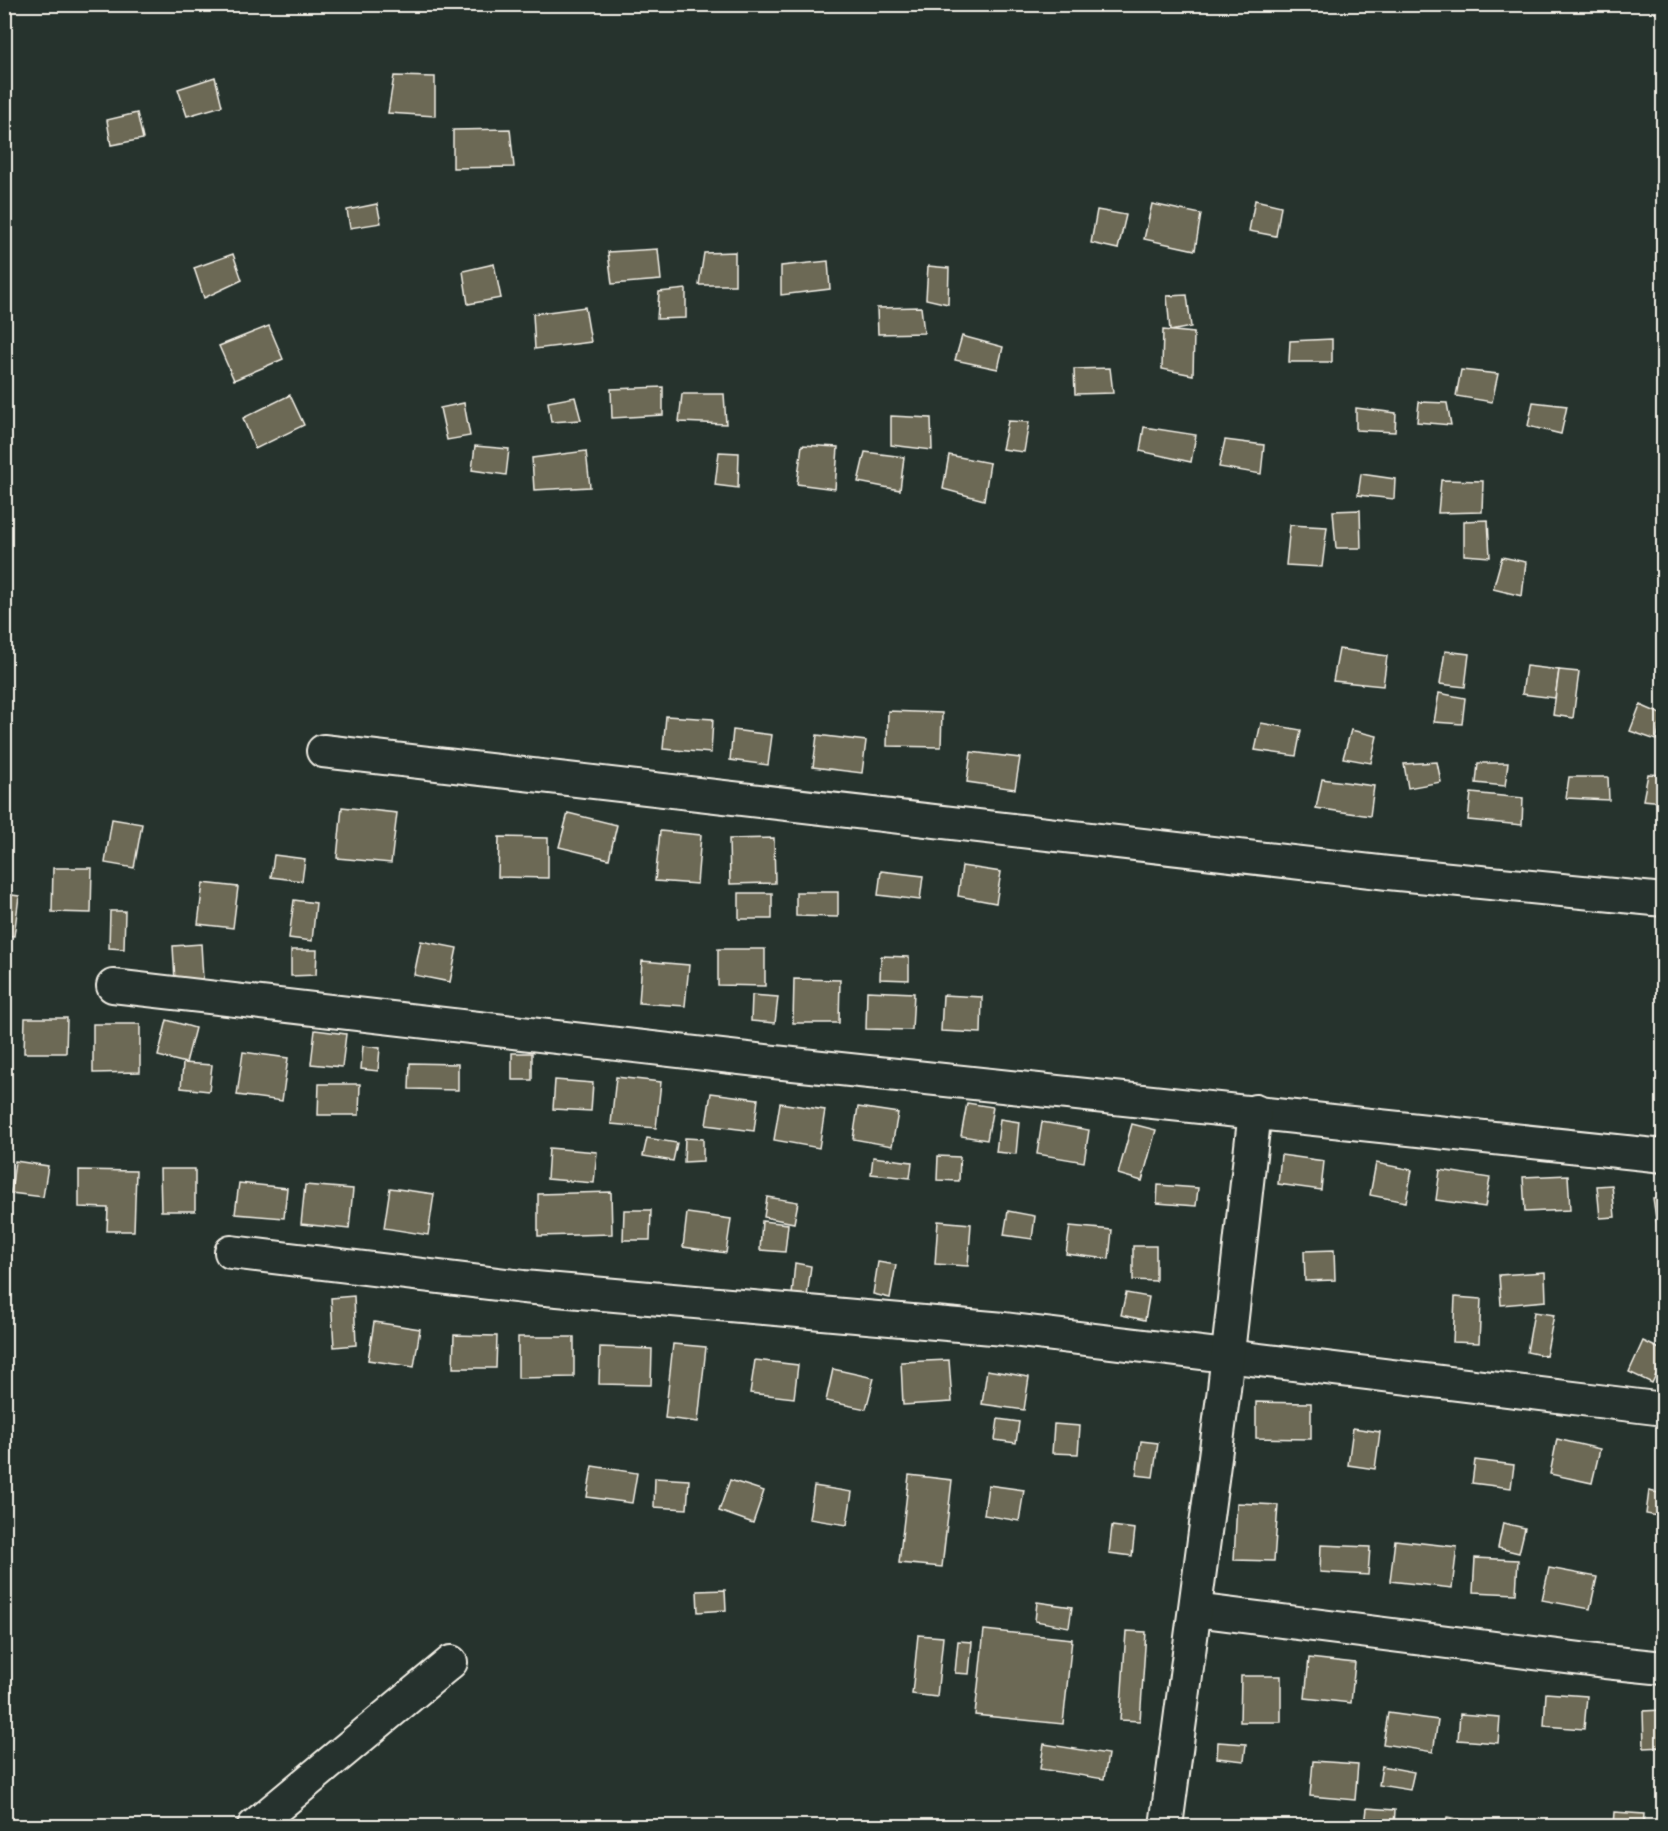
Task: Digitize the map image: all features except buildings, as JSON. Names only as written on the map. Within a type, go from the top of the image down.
[{"type":"street","points":[[323,751],[1388,873],[1664,900]]},
{"type":"street","points":[[113,986],[774,1062],[1664,1156]]},
{"type":"street","points":[[1166,1827],[1224,1389],[1255,1111]]},
{"type":"street","points":[[231,1252],[523,1287],[1004,1329],[1664,1409]]},
{"type":"street","points":[[1196,1610],[1664,1668]]},
{"type":"street","points":[[254,1827],[451,1662]]}]
